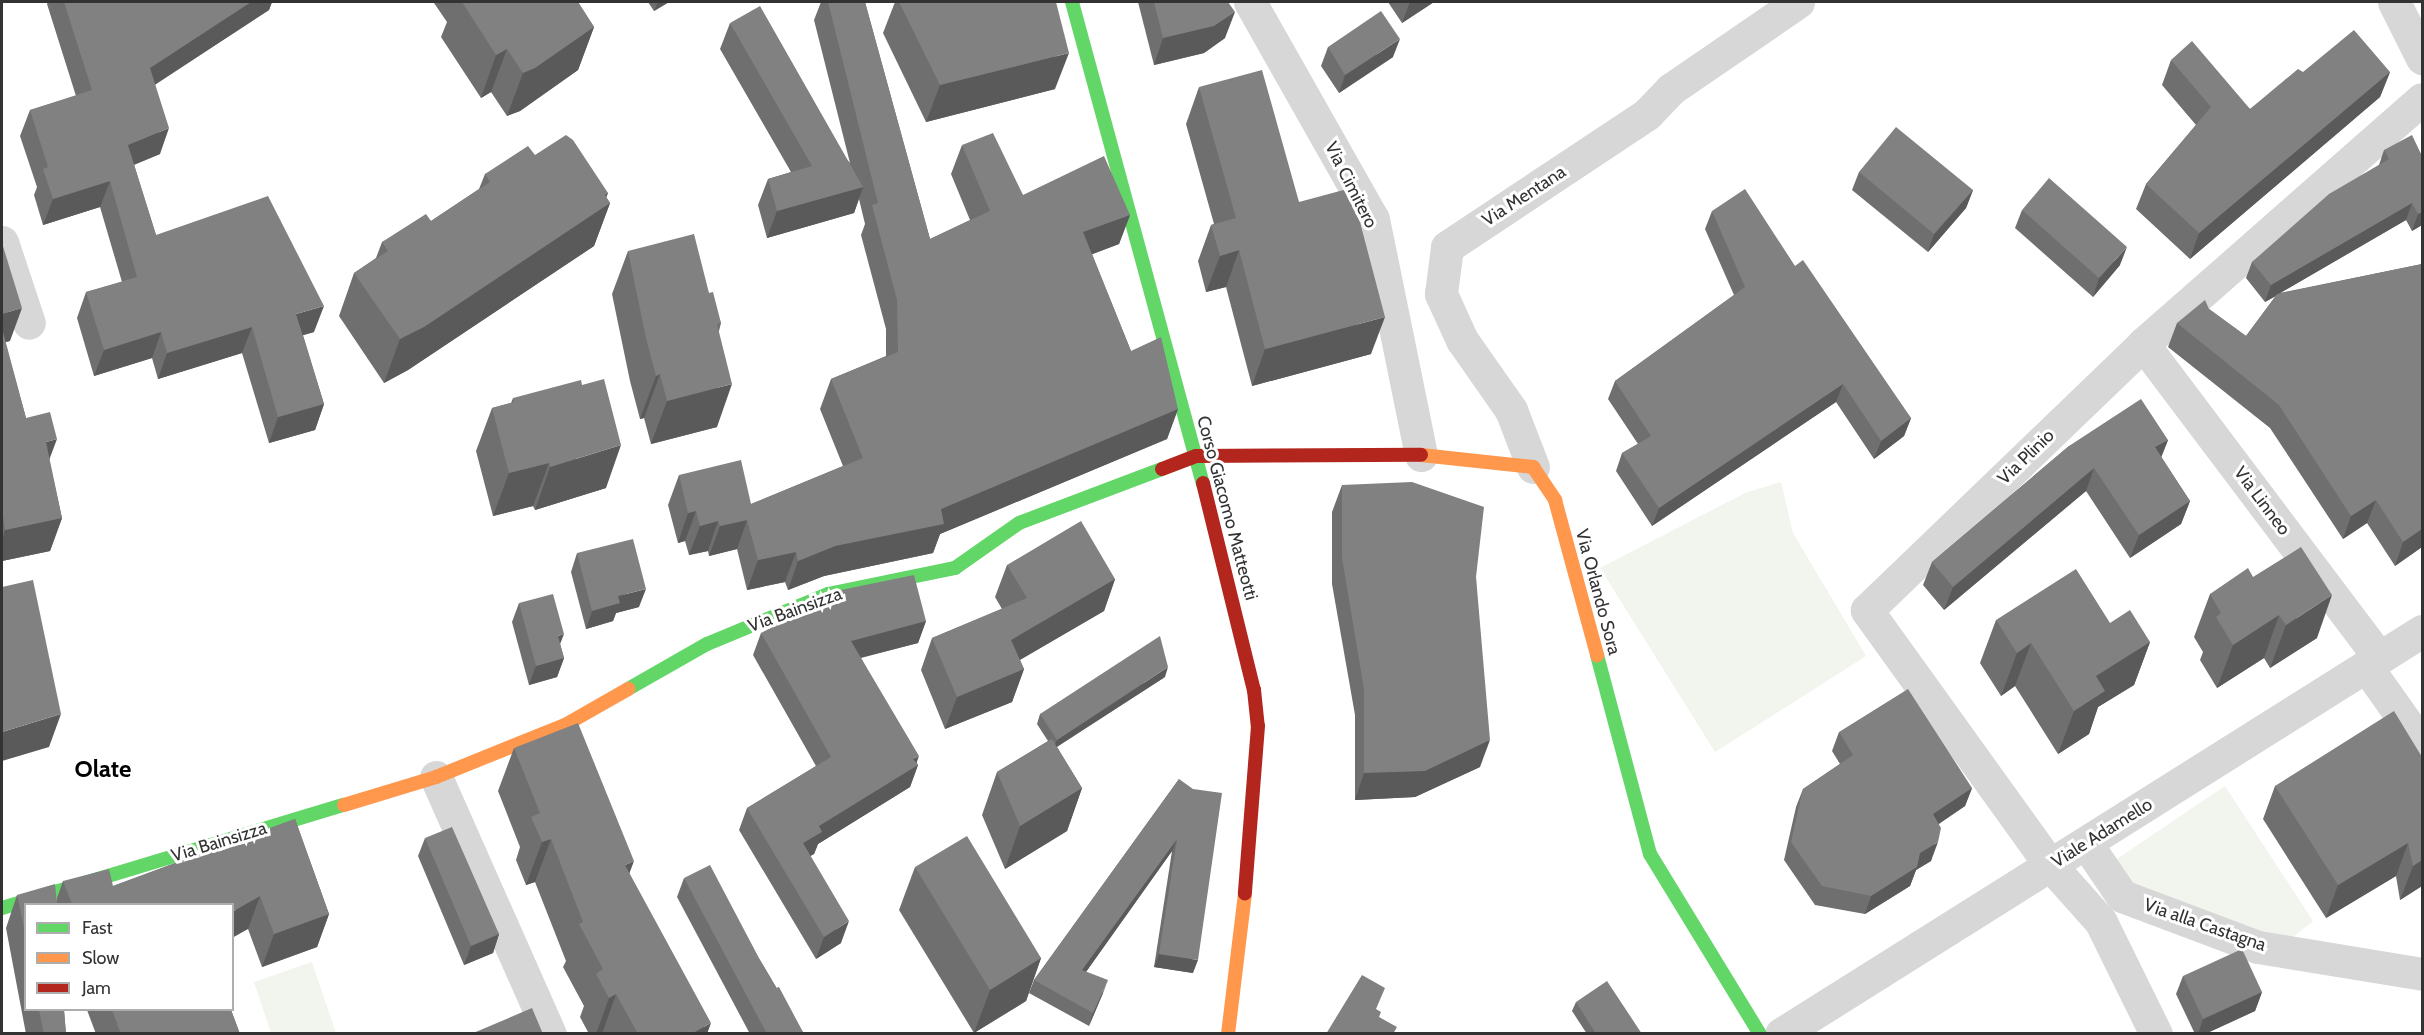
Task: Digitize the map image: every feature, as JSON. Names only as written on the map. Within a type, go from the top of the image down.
[{"type":"street","name":"Corso Giacomo Matteotti","points":[[1072,2],[1196,456],[1246,650],[1258,726],[1253,825],[1228,1034]]},
{"type":"street","name":"Via Cimitero","points":[[1250,2],[1373,219],[1421,455]]},
{"type":"street","name":"Via Mentana","points":[[1533,467],[1511,410],[1462,340],[1441,294],[1447,247],[1647,114],[1671,89],[1798,2]]},
{"type":"street","points":[[2394,2],[2422,58]]},
{"type":"street","name":"Via Plinio","points":[[2050,865],[1867,610],[2143,344],[2422,99]]},
{"type":"street","points":[[2,242],[29,323]]},
{"type":"street","name":"Via Linneo","points":[[2143,344],[2373,662],[2422,745]]},
{"type":"street","points":[[1196,456],[1421,455],[1533,467]]},
{"type":"street","name":"Via Bainsizza","points":[[2,908],[436,777],[565,724],[707,644],[828,594],[954,568],[1019,523],[1196,456]]},
{"type":"street","name":"Via Orlando Sora","points":[[1533,467],[1555,500],[1650,854],[1760,1034]]},
{"type":"street","name":"Viale Adamello","points":[[1781,1034],[2422,631]]},
{"type":"street","points":[[436,777],[549,1034]]},
{"type":"street","name":"Via alla Castagna","points":[[2086,843],[2122,896],[2258,946],[2422,974]]},
{"type":"street","points":[[2050,865],[2101,922],[2156,1034]]},
{"type":"shaded area","points":[[1781,482],[1793,533],[1866,656],[1715,752],[1600,568],[1745,493]]},
{"type":"shaded area","points":[[2225,786],[2313,921],[2293,937],[2259,935],[2124,888],[2108,865]]},
{"type":"shaded area","points":[[312,962],[336,1033],[271,1033],[254,982]]},
{"type":"building","points":[[64,2],[251,2],[150,68],[169,128],[128,145],[156,235],[268,196],[324,306],[296,314],[324,404],[278,417],[252,327],[167,353],[161,332],[104,350],[86,292],[137,277],[110,181],[53,199],[43,169],[48,167],[30,110],[92,90]]},
{"type":"building","points":[[462,2],[578,2],[594,27],[535,68],[523,73],[507,49],[496,55]]},
{"type":"building","points":[[828,2],[865,2],[930,239],[990,211],[962,145],[993,133],[1023,195],[1104,156],[1130,215],[1083,232],[1131,351],[1161,337],[1178,409],[941,509],[944,524],[835,546],[798,561],[796,552],[758,560],[747,520],[720,526],[718,521],[700,526],[696,511],[688,513],[679,475],[741,460],[751,504],[863,458],[831,379],[898,352],[897,300],[872,205],[878,203]]},
{"type":"building","points":[[899,2],[1056,2],[1069,53],[940,85]]},
{"type":"building","points":[[1154,2],[1228,2],[1235,12],[1214,26],[1163,38]]},
{"type":"building","points":[[760,6],[863,187],[777,211],[768,179],[812,166],[730,23]]},
{"type":"building","points":[[1381,11],[1400,39],[1345,75],[1328,47]]},
{"type":"building","points":[[2354,30],[2390,72],[2199,233],[2146,184],[2211,107],[2171,60],[2192,41],[2250,109],[2298,69],[2303,72]]},
{"type":"building","points":[[1262,70],[1299,202],[1351,188],[1385,317],[1265,349],[1239,250],[1220,256],[1211,225],[1236,218],[1199,87]]},
{"type":"building","points":[[1896,127],[1973,190],[1934,234],[1859,172]]},
{"type":"building","points":[[566,135],[573,140],[608,193],[605,195],[610,203],[424,327],[400,339],[354,273],[388,251],[382,242],[426,214],[431,221],[490,182],[485,174],[528,146],[535,155]]},
{"type":"building","points":[[2412,135],[2422,156],[2422,212],[2418,214],[2412,203],[2271,285],[2252,262],[2329,194],[2389,159],[2384,150]]},
{"type":"building","points":[[2049,178],[2127,247],[2099,278],[2022,210]]},
{"type":"building","points":[[1745,189],[1795,266],[1803,260],[1911,418],[1881,441],[1843,384],[1659,508],[1622,453],[1651,436],[1615,381],[1745,287],[1712,211]]},
{"type":"building","points":[[694,234],[709,293],[713,292],[721,323],[717,324],[732,384],[667,401],[660,374],[656,376],[646,338],[628,251]]},
{"type":"building","points":[[2,243],[22,308],[2,314]]},
{"type":"building","points":[[2422,264],[2422,529],[2403,542],[2376,500],[2351,516],[2279,405],[2177,323],[2205,300],[2209,309],[2246,336],[2277,294]]},
{"type":"building","points":[[2,328],[26,418],[50,412],[57,439],[46,442],[62,518],[5,530],[2,509]]},
{"type":"building","points":[[604,379],[621,445],[550,467],[549,463],[509,473],[492,408],[514,402],[513,398],[581,380],[582,385]]},
{"type":"building","points":[[2141,399],[2168,440],[2155,447],[2190,501],[2139,535],[2094,468],[1953,587],[1932,562],[2069,446]]},
{"type":"building","points":[[1412,482],[1484,507],[1476,577],[1490,740],[1425,771],[1364,773],[1364,689],[1342,558],[1342,485]]},
{"type":"building","points":[[1081,521],[1115,579],[1011,640],[1024,669],[957,697],[932,638],[1027,598],[1007,565]]},
{"type":"building","points":[[633,539],[646,589],[618,596],[620,603],[592,611],[577,553]]},
{"type":"building","points":[[2301,547],[2332,595],[2286,625],[2279,615],[2233,645],[2216,617],[2221,613],[2210,594],[2248,568],[2253,577]]},
{"type":"building","points":[[2076,569],[2110,623],[2130,610],[2150,642],[2096,676],[2105,691],[2074,711],[2031,643],[2017,653],[1996,620]]},
{"type":"building","points":[[914,575],[926,621],[851,641],[919,756],[913,759],[918,765],[819,826],[822,832],[803,843],[849,921],[824,937],[747,808],[831,757],[761,633],[841,590]]},
{"type":"building","points":[[33,580],[61,714],[2,732],[2,587]]},
{"type":"building","points":[[553,594],[564,634],[558,636],[564,658],[536,666],[519,603]]},
{"type":"building","points":[[1160,636],[1168,667],[1057,740],[1040,714]]},
{"type":"building","points":[[1908,689],[1972,788],[1933,814],[1941,828],[1938,842],[1920,853],[1917,867],[1871,896],[1822,886],[1791,842],[1803,789],[1853,755],[1839,732]]},
{"type":"building","points":[[2394,711],[2422,757],[2422,860],[2413,866],[2408,843],[2338,885],[2275,786]]},
{"type":"building","points":[[578,723],[634,861],[625,865],[711,1023],[691,1034],[638,1034],[616,994],[609,998],[596,974],[603,969],[579,924],[583,922],[551,839],[542,842],[531,817],[540,813],[514,748]]},
{"type":"building","points":[[1052,739],[1082,788],[1020,826],[997,772]]},
{"type":"building","points":[[1179,779],[1193,789],[1222,793],[1198,960],[1159,954],[1177,839],[1082,970],[1108,980],[1093,1013],[1034,980]]},
{"type":"building","points":[[295,819],[329,914],[274,934],[260,896],[234,911],[234,903],[72,903],[63,881],[109,869],[113,886]]},
{"type":"building","points":[[452,827],[499,934],[471,946],[425,838]]},
{"type":"building","points":[[967,836],[1041,958],[990,990],[915,867]]},
{"type":"building","points":[[710,865],[760,960],[776,988],[779,987],[804,1034],[767,1034],[684,878]]},
{"type":"building","points":[[55,884],[57,903],[24,903],[24,928],[17,895]]},
{"type":"building","points":[[2242,949],[2262,992],[2203,1019],[2183,976]]},
{"type":"building","points":[[1362,975],[1385,988],[1376,1009],[1381,1012],[1379,1017],[1397,1027],[1393,1034],[1326,1034]]},
{"type":"building","points":[[1607,981],[1642,1034],[1596,1034],[1576,1002]]},
{"type":"building","points":[[532,1008],[543,1034],[471,1034]]},
{"type":"building","points":[[39,1011],[64,1011],[66,1034],[44,1034]]},
{"type":"building","points":[[112,1011],[231,1011],[240,1034],[121,1034]]},
{"type":"traffic: fast","points":[[1072,2],[1203,483]]},
{"type":"traffic: fast","points":[[628,689],[707,644],[828,594],[955,568],[1019,523],[1162,469]]},
{"type":"traffic: fast","points":[[1597,655],[1650,854],[1760,1034]]},
{"type":"traffic: fast","points":[[2,908],[344,805]]},
{"type":"traffic: slow","points":[[1421,455],[1533,467],[1555,500],[1597,655]]},
{"type":"traffic: slow","points":[[344,805],[436,777],[565,725],[628,689]]},
{"type":"traffic: slow","points":[[1228,1034],[1245,893]]},
{"type":"traffic: jam","points":[[1162,469],[1196,456],[1421,455]]},
{"type":"traffic: jam","points":[[1203,483],[1254,690],[1258,726],[1245,893]]},
{"type":"district","name":"Olate","points":[[103,769]]}]
